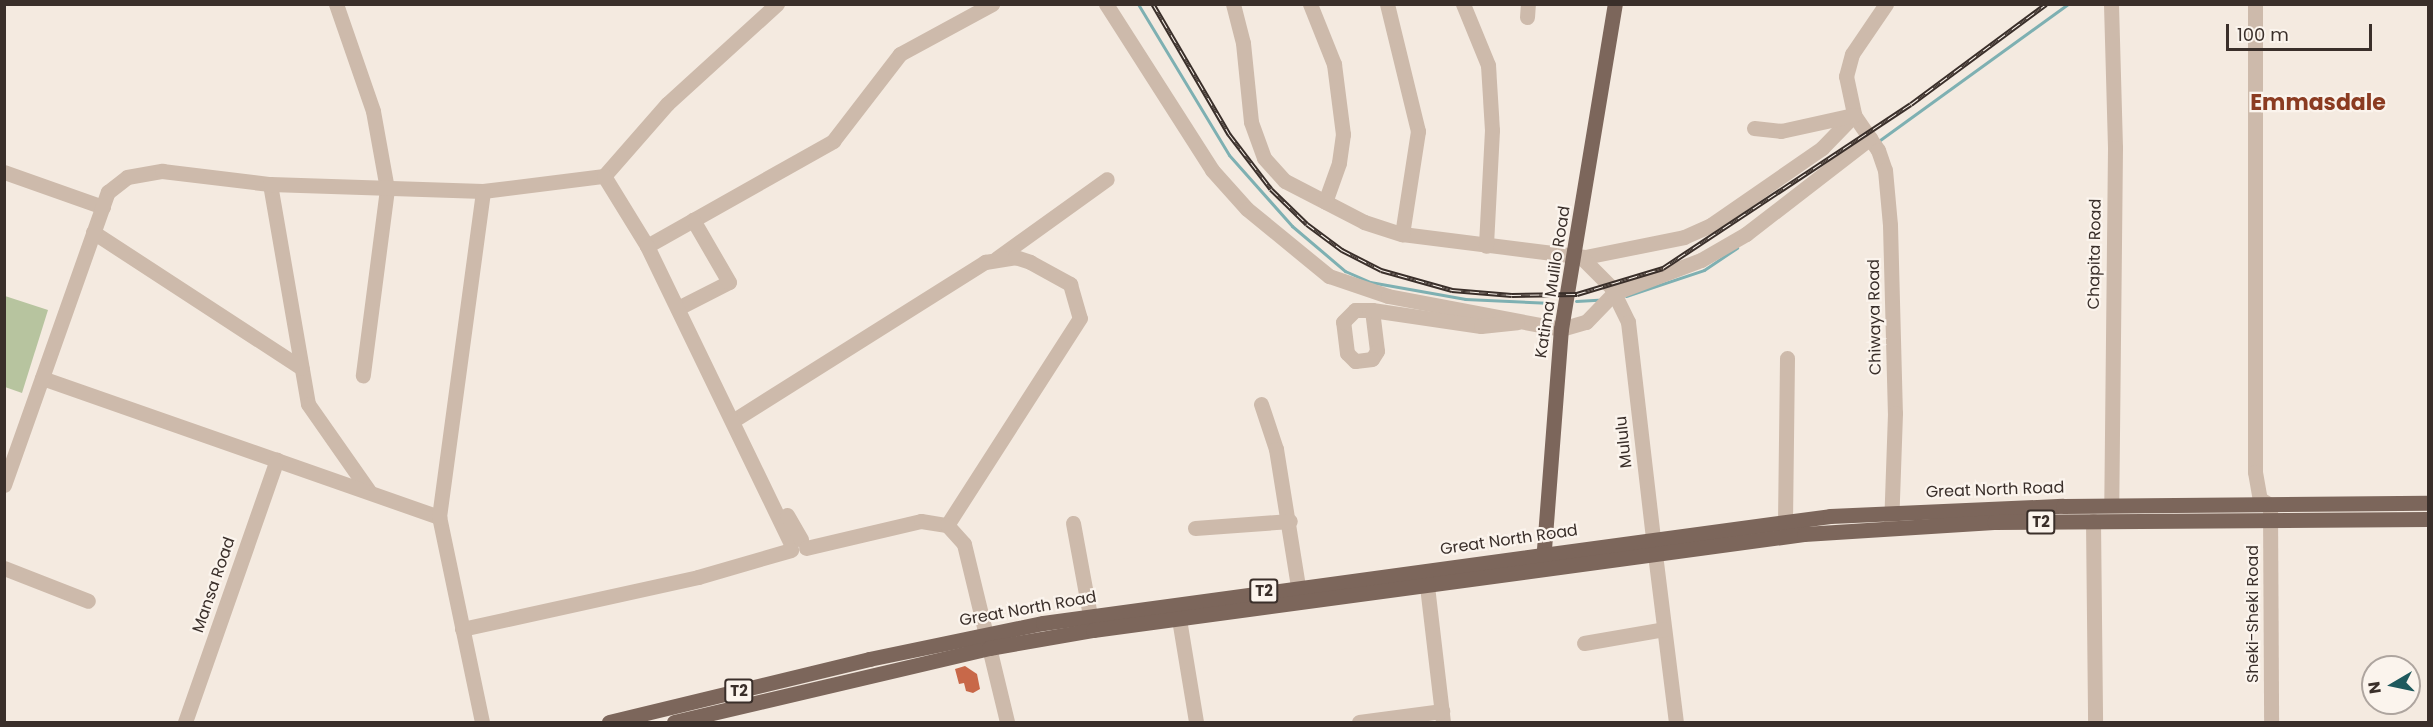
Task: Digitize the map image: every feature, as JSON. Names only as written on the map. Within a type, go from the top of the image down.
[{"type":"main road","name":"Katima Mulilo Road","points":[[1543,568],[1561,329],[1577,256],[1615,4]]},
{"type":"main road","name":"Great North Road","points":[[609,723],[987,641],[1179,619],[1427,586],[1890,519],[2093,521],[2428,503]]},
{"type":"main road","name":"Great North Road","points":[[674,723],[1090,615],[1543,552],[1785,522],[1890,519],[2111,505],[2428,519]]},
{"type":"street","points":[[336,4],[373,111],[387,189],[363,375]]},
{"type":"street","points":[[4,486],[93,232],[115,184],[143,172],[270,184],[483,191],[604,176],[667,104],[777,4]]},
{"type":"street","points":[[647,246],[833,141],[900,54],[992,4]]},
{"type":"street","points":[[1107,4],[1212,170],[1247,209],[1329,276],[1388,297],[1561,329],[1587,322],[1614,293],[1701,260],[1746,234],[1870,138]]},
{"type":"street","points":[[1233,4],[1244,43],[1256,141],[1286,181],[1325,202],[1402,234],[1577,256],[1666,242],[1711,225],[1822,148],[1854,115]]},
{"type":"street","points":[[1310,4],[1334,64],[1343,134],[1339,163],[1325,202]]},
{"type":"street","points":[[1387,4],[1418,131],[1402,234]]},
{"type":"street","points":[[1463,4],[1488,65],[1492,130],[1486,246]]},
{"type":"street","points":[[1854,115],[1848,63],[1886,4]]},
{"type":"street","name":"Chapita Road","points":[[2111,4],[2115,148],[2111,505]]},
{"type":"street","points":[[2255,4],[2255,472],[2260,500],[2270,513]]},
{"type":"street","points":[[1754,128],[1781,131],[1854,115]]},
{"type":"street","name":"Chiwaya Road","points":[[1854,115],[1870,138],[1885,170],[1890,225],[1895,413],[1890,519]]},
{"type":"street","points":[[4,172],[103,207]]},
{"type":"street","points":[[604,176],[647,246],[797,545]]},
{"type":"street","points":[[734,420],[997,258],[1107,179]]},
{"type":"street","points":[[270,184],[302,368],[313,412],[369,491]]},
{"type":"street","points":[[482,723],[439,517],[483,191]]},
{"type":"street","points":[[678,308],[729,282],[693,220]]},
{"type":"street","points":[[93,232],[302,368]]},
{"type":"street","name":"Mululu","points":[[1577,256],[1595,266],[1614,293],[1632,343],[1653,538]]},
{"type":"street","points":[[947,525],[1080,318],[1070,284],[1023,259],[997,258]]},
{"type":"street","points":[[1372,310],[1481,326],[1522,320]]},
{"type":"street","points":[[1785,522],[1787,358]]},
{"type":"street","points":[[42,378],[439,517]]},
{"type":"street","points":[[1261,404],[1276,449],[1290,521],[1298,587]]},
{"type":"street","name":"Mansa Road","points":[[185,723],[277,460]]},
{"type":"street","name":"Sheki-Sheki Road","points":[[2270,513],[2271,723]]},
{"type":"street","points":[[462,629],[698,577],[797,545],[921,521],[947,525],[964,544],[1007,723]]},
{"type":"street","points":[[1196,528],[1290,521]]},
{"type":"street","points":[[2093,521],[2095,723]]},
{"type":"street","points":[[1073,523],[1090,615]]},
{"type":"street","points":[[1655,554],[1676,723]]},
{"type":"street","points":[[4,568],[88,601]]},
{"type":"street","points":[[1359,723],[1442,717],[1427,586]]},
{"type":"street","points":[[1179,619],[1196,723]]},
{"type":"street","points":[[1584,643],[1664,629]]},
{"type":"green space","points":[[5,296],[48,310],[22,393],[5,387]]},
{"type":"building","points":[[965,666],[977,674],[980,689],[973,693],[966,691],[964,683],[959,684],[955,669]]},
{"type":"waterway","points":[[1138,4],[1229,155],[1292,226],[1345,271],[1370,282],[1465,299],[1552,303]]},
{"type":"waterway","points":[[1880,140],[2068,4]]},
{"type":"waterway","points":[[1626,296],[1704,270],[1737,248]]},
{"type":"waterway","points":[[1576,301],[1598,300]]},
{"type":"railway","points":[[1153,4],[1229,134],[1271,189],[1307,224],[1342,250],[1381,270],[1452,290],[1512,295],[1577,294],[1663,268],[1911,104],[2046,4]]},
{"type":"district","name":"Emmasdale","points":[[2318,103]]}]
